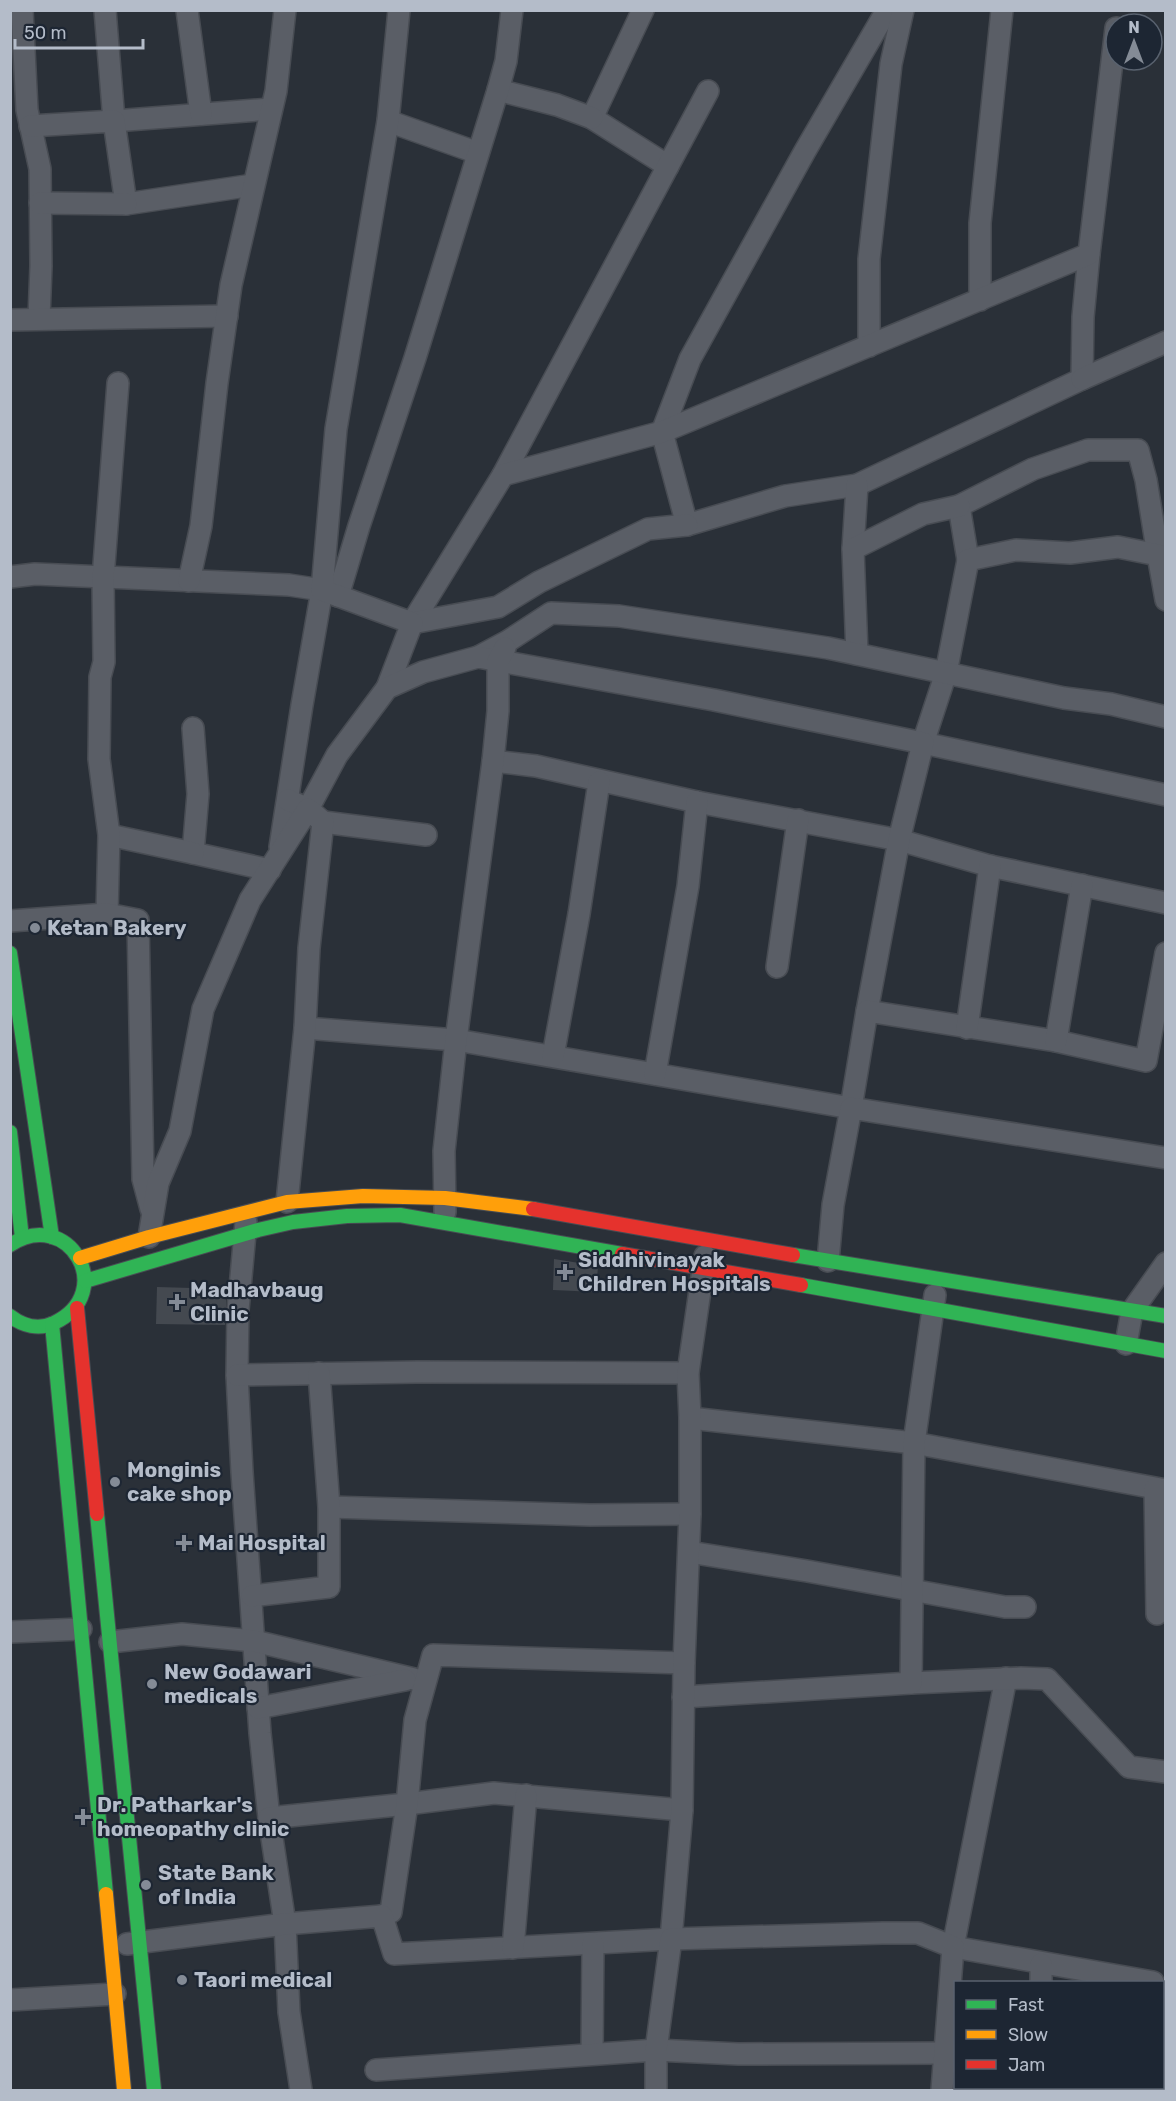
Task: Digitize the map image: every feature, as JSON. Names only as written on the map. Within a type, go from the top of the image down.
[{"type":"street","points":[[22,10],[27,110],[40,169],[39,318]]},
{"type":"street","points":[[105,10],[114,121],[126,204]]},
{"type":"street","points":[[187,10],[201,114]]},
{"type":"street","points":[[189,581],[201,526],[231,285],[276,91],[285,10]]},
{"type":"street","points":[[330,593],[326,546],[336,429],[388,121],[399,10]]},
{"type":"street","points":[[274,865],[288,800],[302,705],[330,593],[359,526],[415,358],[498,90],[506,61],[512,10]]},
{"type":"street","points":[[591,118],[642,10]]},
{"type":"street","points":[[869,346],[869,259],[891,64],[903,10]]},
{"type":"street","points":[[980,300],[980,223],[1002,10]]},
{"type":"street","points":[[883,18],[891,64]]},
{"type":"street","points":[[687,525],[662,432],[690,359],[805,151],[883,18]]},
{"type":"street","points":[[1082,379],[1083,317],[1111,72]]},
{"type":"street","points":[[498,90],[557,105],[591,118],[668,166]]},
{"type":"street","points":[[287,1202],[305,1028],[316,816],[337,755],[387,688],[412,623],[503,475],[708,92]]},
{"type":"street","points":[[30,126],[271,109]]},
{"type":"street","points":[[388,121],[478,153]]},
{"type":"street","points":[[40,203],[126,204],[253,185]]},
{"type":"street","points":[[503,475],[662,432],[1089,254]]},
{"type":"street","points":[[10,320],[227,316]]},
{"type":"street","points":[[10,577],[34,574],[289,585],[330,593],[412,623],[498,607],[539,582],[648,529],[687,525],[785,496],[857,485],[1166,342]]},
{"type":"street","points":[[107,914],[109,835],[99,759],[100,677],[104,662],[103,578],[118,383]]},
{"type":"street","points":[[853,549],[923,514],[959,506],[1033,470],[1088,450],[1138,450],[1162,556],[1166,600]]},
{"type":"street","points":[[857,485],[853,549],[857,654]]},
{"type":"street","points":[[828,1261],[832,1205],[899,840],[923,743],[946,673],[968,560],[959,506]]},
{"type":"street","points":[[326,546],[359,526]]},
{"type":"street","points":[[968,560],[1016,550],[1070,553],[1118,548],[1162,556]]},
{"type":"street","points":[[488,659],[508,641],[551,613],[630,617],[857,654],[1166,717]]},
{"type":"street","points":[[387,688],[423,672],[488,659],[714,700],[1166,795]]},
{"type":"street","points":[[446,1222],[444,1151],[498,711],[488,659]]},
{"type":"street","points":[[193,728],[198,794],[193,853]]},
{"type":"street","points":[[493,761],[536,766],[599,782],[697,802],[899,840],[990,866],[1166,903]]},
{"type":"street","points":[[553,1056],[579,914],[599,782]]},
{"type":"street","points":[[288,800],[316,816],[426,836]]},
{"type":"street","points":[[654,1074],[688,886],[697,802]]},
{"type":"street","points":[[149,1237],[158,1183],[180,1131],[203,1009],[250,900],[274,865],[316,816]]},
{"type":"street","points":[[777,967],[798,820]]},
{"type":"street","points":[[109,835],[193,853],[274,865]]},
{"type":"street","points":[[967,1028],[990,866]]},
{"type":"street","points":[[1056,1041],[1082,885]]},
{"type":"street","points":[[10,921],[107,914],[138,920],[143,1179],[153,1215]]},
{"type":"street","points":[[10,953],[52,1237]]},
{"type":"street","points":[[867,1011],[1056,1041],[1156,1062],[1166,953]]},
{"type":"street","points":[[305,1028],[456,1040],[851,1108],[1166,1158]]},
{"type":"street","points":[[10,1132],[16,1242],[43,1235],[52,1237],[70,1246],[80,1258],[85,1272],[85,1287],[77,1308],[154,2091]]},
{"type":"street","points":[[80,1258],[149,1237],[287,1202],[363,1196],[445,1198],[541,1210],[937,1280],[1166,1316]]},
{"type":"street","points":[[246,1212],[238,1310],[237,1375],[242,1472],[258,1708],[269,1818],[285,1924],[289,2012],[301,2091]]},
{"type":"street","points":[[85,1281],[244,1234],[294,1223],[363,1215],[400,1215],[1166,1351]]},
{"type":"street","points":[[656,2091],[656,2050],[671,1940],[682,1810],[683,1697],[690,1514],[688,1372],[706,1240]]},
{"type":"street","points":[[1126,1344],[1132,1311],[1166,1263]]},
{"type":"street","points":[[911,1683],[914,1443],[937,1280]]},
{"type":"street","points":[[10,1316],[21,1328],[44,1327],[59,1323],[77,1308]]},
{"type":"street","points":[[52,1324],[124,2091]]},
{"type":"street","points":[[237,1375],[688,1372]]},
{"type":"street","points":[[252,1596],[329,1587],[329,1507],[319,1373]]},
{"type":"street","points":[[690,1418],[914,1443],[1160,1490],[1157,1614]]},
{"type":"street","points":[[329,1507],[590,1515],[690,1514]]},
{"type":"street","points":[[689,1552],[1005,1608],[1025,1608]]},
{"type":"street","points":[[10,1632],[81,1629]]},
{"type":"street","points":[[110,1642],[182,1634],[254,1641],[420,1679]]},
{"type":"street","points":[[111,1946],[285,1924],[382,1916],[391,1912],[407,1804],[420,1679],[433,1655],[684,1663]]},
{"type":"street","points":[[683,1697],[1006,1678],[1047,1679],[1129,1767],[1166,1772]]},
{"type":"street","points":[[942,2091],[953,1947],[1006,1678]]},
{"type":"street","points":[[258,1708],[420,1679]]},
{"type":"street","points":[[269,1818],[494,1793],[682,1810]]},
{"type":"street","points":[[513,1948],[526,1795]]},
{"type":"street","points":[[382,1916],[394,1954],[671,1940],[918,1933],[953,1947],[1041,1973],[1140,1981]]},
{"type":"street","points":[[592,2054],[593,1944]]},
{"type":"street","points":[[10,2000],[115,1994]]},
{"type":"street","points":[[376,2070],[656,2050],[738,2054],[946,2053]]},
{"type":"building","points":[[554,1259],[598,1266],[596,1292],[553,1290]]},
{"type":"building","points":[[157,1287],[227,1289],[225,1325],[156,1324]]},
{"type":"traffic: fast","points":[[10,953],[52,1237]]},
{"type":"traffic: fast","points":[[10,1132],[22,1238]]},
{"type":"traffic: fast","points":[[85,1281],[258,1230],[293,1222],[347,1216],[400,1215],[622,1254]]},
{"type":"traffic: fast","points":[[10,1245],[31,1236],[50,1236],[67,1244],[78,1258],[84,1274],[83,1292],[73,1309],[54,1323],[31,1326],[10,1316]]},
{"type":"traffic: fast","points":[[793,1255],[1166,1316]]},
{"type":"traffic: fast","points":[[801,1285],[1166,1351]]},
{"type":"traffic: fast","points":[[52,1324],[106,1894]]},
{"type":"traffic: fast","points":[[97,1514],[154,2090]]},
{"type":"traffic: slow","points":[[80,1258],[149,1237],[287,1202],[363,1196],[445,1198],[533,1209]]},
{"type":"traffic: slow","points":[[106,1894],[124,2090]]},
{"type":"traffic: jam","points":[[533,1209],[793,1255]]},
{"type":"traffic: jam","points":[[622,1254],[801,1285]]},
{"type":"traffic: jam","points":[[77,1308],[97,1514]]},
{"type":"place","name":"Ketan Bakery","points":[[35,928]]},
{"type":"place","name":"Siddhivinayak Children Hospitals","points":[[565,1272]]},
{"type":"place","name":"Madhavbaug Clinic","points":[[177,1302]]},
{"type":"place","name":"Monginis cake shop","points":[[115,1482]]},
{"type":"place","name":"Mai Hospital","points":[[184,1543]]},
{"type":"place","name":"New Godawari medicals","points":[[152,1684]]},
{"type":"place","name":"Dr. Patharkar's homeopathy clinic","points":[[83,1817]]},
{"type":"place","name":"State Bank of India","points":[[146,1885]]},
{"type":"place","name":"Taori medical","points":[[182,1980]]}]
